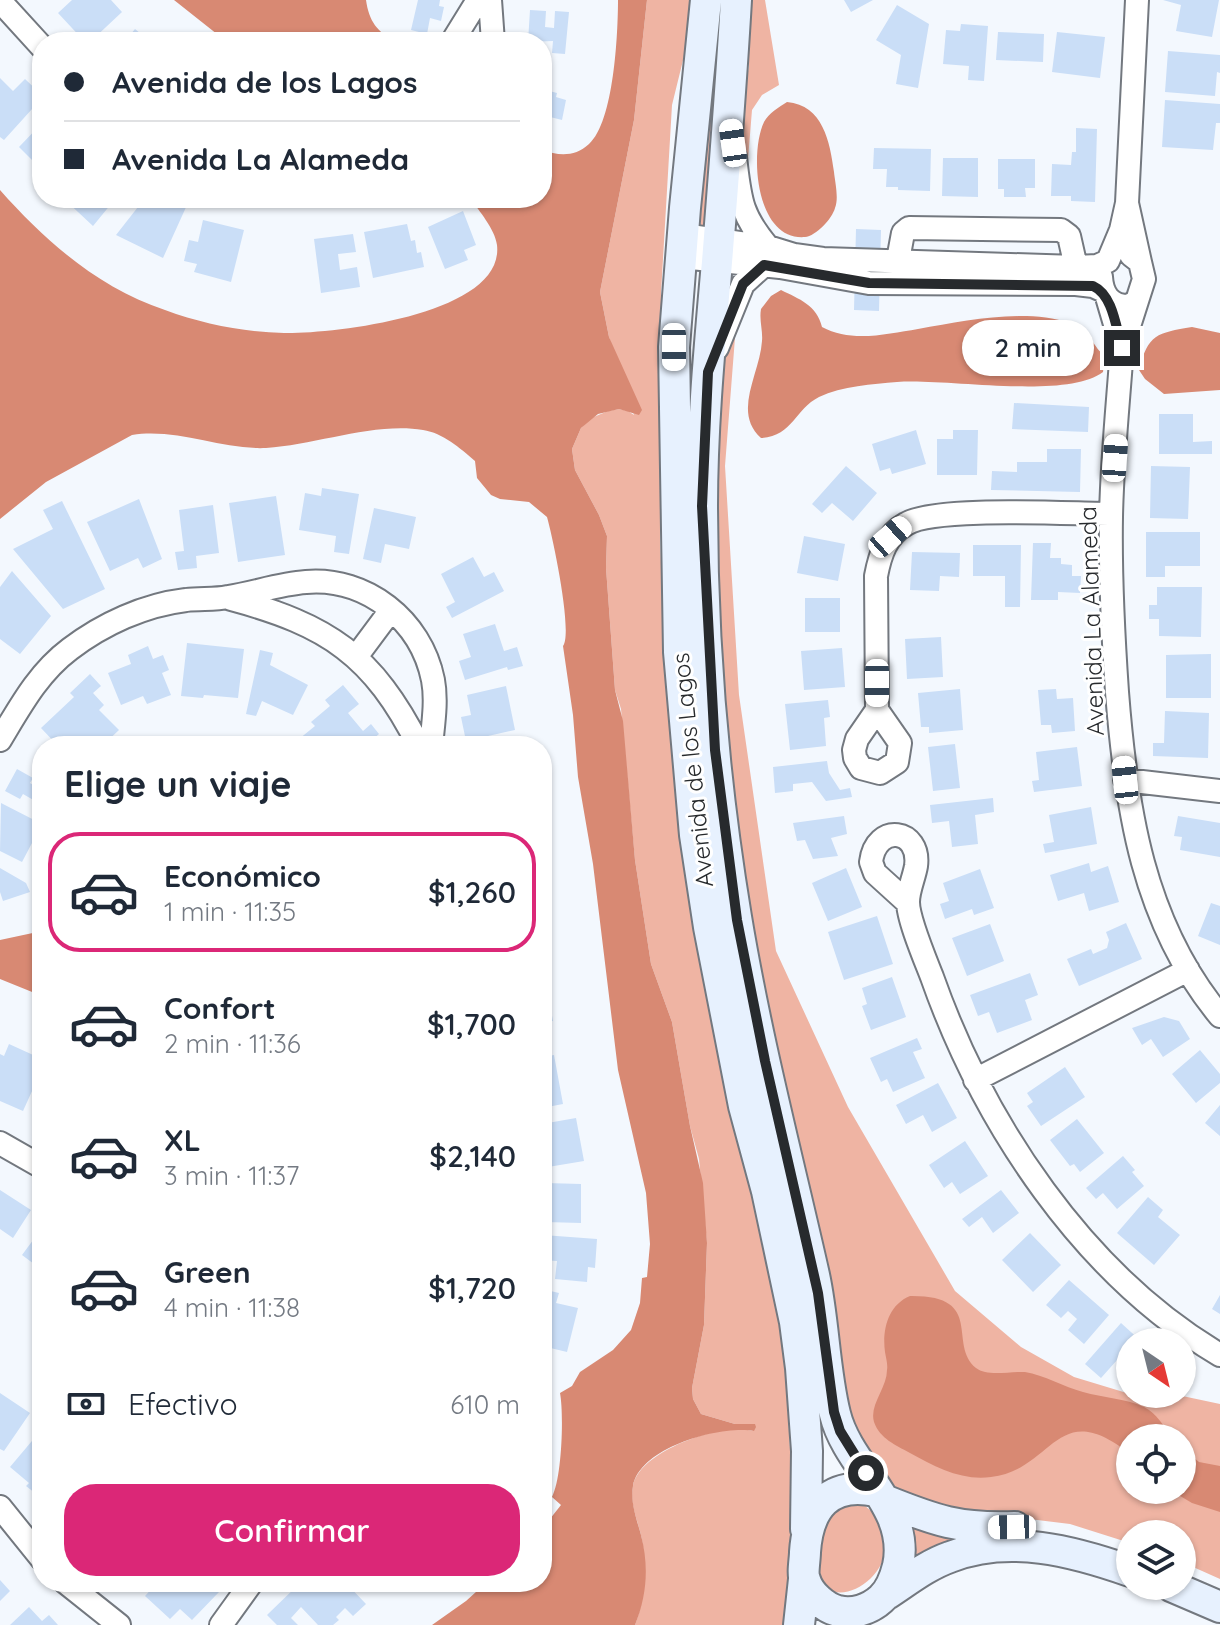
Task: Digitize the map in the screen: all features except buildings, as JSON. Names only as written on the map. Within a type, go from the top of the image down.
[{"type":"street","points":[[458,32],[478,0]]},
{"type":"street","points":[[490,0],[492,32]]},
{"type":"street","name":"Avenida de los Lagos","points":[[706,0],[674,347],[679,652],[695,835],[709,927],[744,1106],[767,1191],[795,1322],[807,1451],[806,1532]]},
{"type":"street","name":"Avenida de los Lagos","points":[[736,0],[708,372],[702,506],[708,656],[720,794],[737,920],[765,1061],[818,1293],[834,1412],[840,1431],[880,1495]]},
{"type":"street","points":[[1104,293],[1101,278],[1121,230],[1127,203],[1137,0]]},
{"type":"street","points":[[0,1],[32,36]]},
{"type":"street","points":[[729,116],[742,208],[766,256]]},
{"type":"street","points":[[682,246],[766,256],[869,283],[1093,286],[1121,306],[1128,306],[1136,302],[1144,279],[1127,203]]},
{"type":"street","points":[[898,260],[903,233],[909,228],[1061,230],[1069,236],[1076,267]]},
{"type":"street","points":[[708,372],[743,284],[766,256],[1076,267],[1097,266],[1128,253],[1140,262]]},
{"type":"street","name":"Avenida La Alameda","points":[[1104,293],[1122,348]]},
{"type":"street","name":"Avenida La Alameda","points":[[1136,302],[1122,348],[1111,514],[1114,643],[1125,780],[1132,828],[1143,867],[1165,923],[1188,970],[1220,1016]]},
{"type":"street","points":[[877,710],[876,576],[880,555],[890,537],[905,524],[922,516],[956,514],[1111,514]]},
{"type":"street","points":[[0,740],[25,697],[45,672],[68,650],[120,619],[153,606],[184,600],[226,598],[306,582],[356,587],[391,610],[419,641],[434,684],[431,736]]},
{"type":"street","points":[[226,598],[272,610],[306,624],[356,657],[386,690],[413,736]]},
{"type":"street","points":[[356,657],[391,610]]},
{"type":"street","points":[[1125,780],[1220,791]]},
{"type":"street","points":[[908,903],[949,1027],[1001,1128],[1028,1169],[1110,1267],[1192,1339],[1220,1355]]},
{"type":"street","points":[[975,1080],[1188,970]]},
{"type":"street","points":[[0,1143],[32,1161]]},
{"type":"street","points":[[799,1625],[806,1532],[811,1517],[829,1497],[846,1490],[862,1488],[938,1521],[963,1527],[1028,1527],[1116,1547]]},
{"type":"street","points":[[872,1609],[896,1572],[900,1554],[894,1518],[880,1495]]},
{"type":"street","points":[[0,1507],[32,1547]]},
{"type":"street","points":[[804,1579],[814,1595],[836,1611],[851,1612],[872,1609],[948,1557],[978,1548],[1047,1548],[1116,1566]]},
{"type":"street","points":[[1196,1576],[1220,1587]]},
{"type":"street","points":[[78,1592],[119,1625]]},
{"type":"street","points":[[221,1625],[245,1592]]},
{"type":"street","points":[[1196,1597],[1220,1607]]},
{"type":"shaded area","points":[[174,0],[366,0],[369,14],[382,32],[214,32]]},
{"type":"shaded area","points":[[618,0],[647,0],[634,120],[600,292],[609,337],[642,410],[639,415],[619,409],[598,414],[581,428],[572,449],[575,470],[607,536],[606,568],[615,690],[623,721],[635,860],[651,964],[672,1022],[703,1183],[707,1243],[704,1325],[692,1388],[693,1399],[701,1414],[735,1424],[755,1424],[756,1427],[754,1431],[722,1432],[684,1442],[650,1460],[639,1472],[632,1498],[644,1547],[646,1580],[635,1625],[432,1625],[476,1592],[552,1592],[552,1516],[561,1505],[552,1497],[561,1446],[560,1393],[572,1386],[580,1372],[613,1350],[631,1330],[640,1303],[642,1278],[647,1277],[650,1244],[646,1193],[618,1070],[593,864],[578,777],[563,646],[566,623],[564,605],[547,517],[529,502],[491,495],[477,478],[475,461],[451,442],[437,434],[404,428],[365,431],[266,448],[233,446],[166,434],[132,435],[46,482],[0,519],[0,190],[36,228],[96,276],[141,301],[179,315],[238,329],[284,333],[339,330],[412,316],[446,304],[474,288],[492,269],[496,239],[477,208],[552,208],[552,152],[572,153],[584,148],[597,133],[609,97]]},
{"type":"shaded area","points":[[647,0],[692,0],[687,44],[672,105],[661,293],[660,541],[667,689],[683,838],[714,1026],[727,1100],[749,1167],[769,1261],[785,1364],[793,1499],[784,1625],[635,1625],[645,1573],[642,1540],[632,1500],[638,1474],[659,1455],[689,1440],[730,1429],[754,1431],[751,1424],[735,1424],[701,1414],[693,1399],[692,1388],[704,1325],[707,1243],[699,1159],[690,1126],[672,1022],[651,964],[635,860],[621,709],[615,690],[606,568],[607,536],[575,470],[572,449],[581,428],[589,419],[619,409],[634,415],[609,337],[600,292],[634,120]]},
{"type":"shaded area","points":[[713,0],[724,0],[706,230],[700,229],[704,171],[699,148]]},
{"type":"shaded area","points":[[744,0],[765,0],[779,85],[762,95],[752,110],[745,196],[738,128],[749,66]]},
{"type":"shaded area","points":[[787,102],[809,110],[817,118],[827,137],[836,185],[836,204],[831,217],[819,230],[805,237],[789,235],[776,225],[760,193],[757,174],[759,136],[764,122]]},
{"type":"shaded area","points":[[781,290],[812,308],[822,327],[845,335],[882,335],[1014,316],[1070,323],[1083,330],[1105,355],[1103,372],[1063,385],[897,382],[847,388],[819,397],[780,432],[761,438],[753,428],[748,405],[762,341],[761,309],[771,296]]},
{"type":"shaded area","points":[[737,312],[725,466],[739,695],[776,951],[848,1107],[955,1291],[1021,1347],[1074,1377],[1116,1390],[1116,1408],[1196,1408],[1196,1399],[1220,1404],[1220,1579],[1196,1568],[1196,1520],[1116,1520],[1116,1539],[1070,1524],[1021,1518],[942,1515],[890,1486],[845,1417],[751,954],[714,671],[712,384]]},
{"type":"shaded area","points":[[1192,327],[1220,333],[1220,390],[1164,394],[1139,370],[1146,349],[1162,334]]},
{"type":"shaded area","points":[[32,933],[32,992],[0,979],[0,940]]},
{"type":"shaded area","points":[[910,1296],[948,1303],[957,1312],[961,1323],[968,1358],[981,1371],[1032,1374],[1083,1392],[1116,1399],[1116,1408],[1146,1408],[1162,1424],[1116,1424],[1116,1445],[1086,1432],[1070,1434],[1012,1472],[991,1477],[970,1477],[939,1468],[884,1437],[874,1422],[876,1403],[886,1377],[885,1335],[888,1319],[902,1300]]},
{"type":"shaded area","points":[[1196,1460],[1220,1466],[1220,1512],[1195,1504]]},
{"type":"shaded area","points":[[859,1501],[879,1521],[886,1542],[883,1561],[872,1577],[858,1588],[842,1592],[828,1589],[820,1576],[819,1567],[826,1515],[835,1508]]},
{"type":"shaded area","points":[[910,1518],[1073,1545],[916,1560]]},
{"type":"route","points":[[866,1473],[840,1431],[834,1412],[818,1293],[765,1061],[737,920],[725,839],[708,656],[702,506],[708,372],[743,284],[764,265],[869,283],[1093,286],[1102,290],[1107,297],[1122,348]]}]
